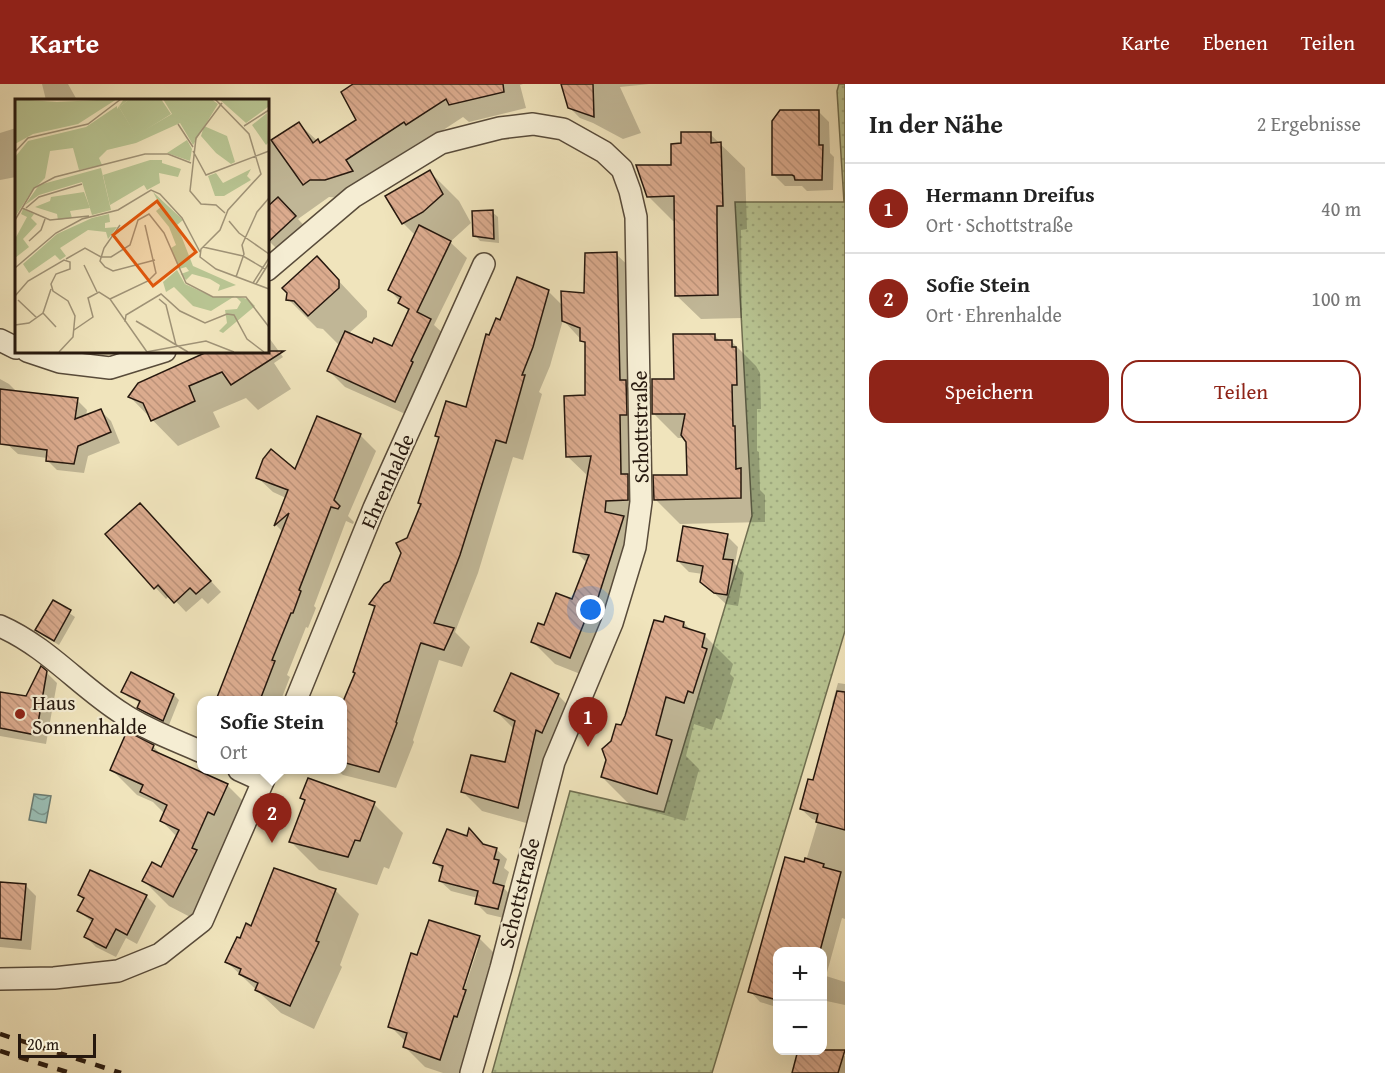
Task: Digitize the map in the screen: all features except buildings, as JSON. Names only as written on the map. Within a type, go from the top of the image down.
[{"type":"street","name":"Schottstraße","points":[[268,269],[353,197],[441,143],[500,128],[533,124],[563,129],[604,152],[622,169],[630,191],[636,217],[641,501],[635,547],[612,623],[554,762],[471,1073]]},
{"type":"street","name":"Ehrenhalde","points":[[298,696],[374,508],[484,264]]},
{"type":"street","points":[[0,340],[15,348]]},
{"type":"street","points":[[30,352],[60,362],[110,368],[162,352]]},
{"type":"street","points":[[0,626],[35,645],[123,714],[145,727],[197,750]]},
{"type":"street","points":[[0,979],[54,978],[118,971],[160,954],[202,921],[266,775]]},
{"type":"green space","points":[[839,84],[845,84],[845,631],[712,1073],[492,1073],[570,791],[664,812],[752,516],[735,202],[844,202],[837,91]]},
{"type":"water","points":[[34,794],[51,796],[46,823],[29,820]]},
{"type":"railway","points":[[0,1034],[121,1073]]},
{"type":"railway","points":[[0,1051],[70,1073]]},
{"type":"place","name":"Haus Sonnenhalde","points":[[20,714]]},
{"type":"place","name":"Hermann Dreifus","points":[[588,747]]},
{"type":"place","name":"Sofie Stein","points":[[272,843]]}]
